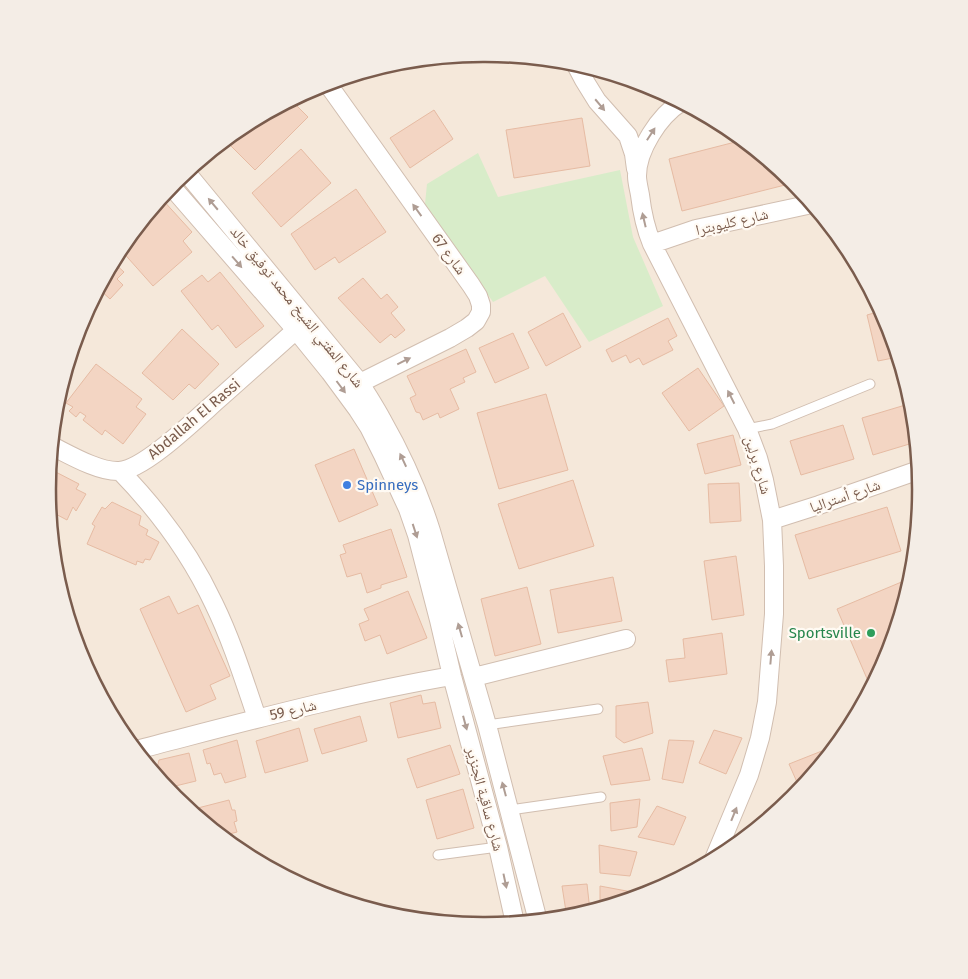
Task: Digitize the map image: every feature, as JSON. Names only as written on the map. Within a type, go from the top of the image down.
[{"type":"street","points":[[580,73],[597,102],[628,136],[634,154],[637,175]]},
{"type":"street","name":"شارع 67","points":[[332,90],[471,285],[481,305],[481,312],[476,321],[467,328],[360,383]]},
{"type":"street","name":"شارع برلين","points":[[675,107],[663,117],[647,140],[641,156],[637,175],[642,213],[652,244],[747,429],[758,458],[772,520],[774,614],[767,702],[760,738],[749,775],[719,847]]},
{"type":"street","name":"شارع المفتي الشيخ محمد توفيق خالد","points":[[191,178],[360,383],[390,434],[423,505],[474,677]]},
{"type":"street","name":"شارع المفتي الشيخ محمد توفيق خالد","points":[[177,192],[296,330],[341,386],[369,427],[408,509],[417,535],[440,620],[452,676]]},
{"type":"street","name":"شارع كليوبترا","points":[[652,244],[696,229],[805,206]]},
{"type":"street","name":"Abdallah El Rassi","points":[[120,472],[157,452],[182,432],[296,330]]},
{"type":"street","points":[[58,449],[102,469],[120,472],[137,489],[168,528],[190,558],[214,604],[234,649],[257,718]]},
{"type":"street","name":"شارع أستراليا","points":[[772,520],[911,473]]},
{"type":"street","points":[[474,677],[626,640]]},
{"type":"street","name":"شارع 59","points":[[144,748],[257,718],[452,676]]},
{"type":"street","name":"شارع ساقية الجنزير","points":[[452,676],[498,847],[513,916]]},
{"type":"street","name":"شارع ساقية الجنزير","points":[[474,677],[536,914]]},
{"type":"lane","points":[[747,429],[772,424],[870,384]]},
{"type":"lane","points":[[487,725],[598,710]]},
{"type":"lane","points":[[510,810],[601,797]]},
{"type":"lane","points":[[438,855],[498,847]]},
{"type":"shaded area","points":[[484,62],[540,65],[595,76],[621,84],[648,94],[698,119],[722,134],[766,168],[806,207],[823,229],[840,252],[868,300],[889,352],[897,379],[904,406],[911,462],[911,517],[908,545],[904,573],[889,627],[868,679],[840,727],[806,772],[766,811],[744,829],[698,860],[673,873],[648,885],[595,903],[540,914],[512,916],[484,917],[428,914],[373,903],[347,895],[320,885],[270,860],[246,845],[202,811],[162,772],[145,750],[128,727],[100,679],[79,627],[71,600],[64,573],[57,517],[56,489],[60,434],[64,406],[79,352],[100,300],[128,252],[162,207],[202,168],[224,150],[270,119],[295,106],[320,94],[373,76],[428,65],[456,63]]},
{"type":"green space","points":[[478,153],[498,197],[620,170],[633,237],[663,306],[589,342],[545,276],[493,302],[425,204],[427,184]]},
{"type":"building","points":[[296,105],[308,117],[255,170],[230,145],[270,119]]},
{"type":"building","points":[[434,110],[453,139],[410,168],[390,138]]},
{"type":"building","points":[[582,118],[590,166],[514,178],[506,130]]},
{"type":"building","points":[[734,142],[784,185],[682,211],[669,159]]},
{"type":"building","points":[[301,149],[331,183],[281,227],[252,193]]},
{"type":"building","points":[[356,189],[386,232],[339,263],[335,257],[315,270],[291,234]]},
{"type":"building","points":[[166,203],[192,232],[183,241],[192,252],[153,286],[126,256]]},
{"type":"building","points":[[119,267],[124,272],[117,279],[123,285],[110,299],[104,293]]},
{"type":"building","points":[[220,272],[264,326],[236,348],[218,325],[212,330],[181,291],[202,275],[208,282]]},
{"type":"building","points":[[363,278],[381,299],[387,294],[398,307],[391,313],[405,330],[395,338],[391,334],[380,343],[338,298]]},
{"type":"building","points":[[563,313],[581,347],[546,366],[528,332]]},
{"type":"building","points":[[874,313],[891,358],[878,361],[867,315]]},
{"type":"building","points":[[668,318],[677,336],[668,341],[673,350],[643,365],[639,358],[630,363],[626,355],[612,362],[606,350]]},
{"type":"building","points":[[182,329],[219,364],[195,389],[189,384],[173,400],[142,373]]},
{"type":"building","points":[[513,333],[529,368],[495,383],[479,348]]},
{"type":"building","points":[[466,349],[476,372],[463,378],[465,382],[450,389],[459,409],[440,418],[438,413],[423,420],[420,413],[416,412],[410,398],[416,395],[407,376]]},
{"type":"building","points":[[96,364],[142,399],[136,407],[146,414],[123,444],[105,430],[102,435],[83,420],[86,416],[80,412],[76,417],[69,411],[73,407],[66,403]]},
{"type":"building","points":[[698,368],[724,406],[689,431],[662,393]]},
{"type":"building","points":[[546,394],[568,470],[499,489],[477,413]]},
{"type":"building","points":[[904,405],[909,444],[873,455],[862,418]]},
{"type":"building","points":[[843,425],[854,459],[801,475],[790,441]]},
{"type":"building","points":[[733,435],[741,465],[705,474],[697,444]]},
{"type":"building","name":"Spinneys","points":[[354,449],[378,505],[339,522],[315,465]]},
{"type":"building","points":[[57,472],[79,484],[76,489],[86,494],[76,511],[73,507],[67,520],[57,515]]},
{"type":"building","points":[[573,480],[594,546],[519,569],[498,504]]},
{"type":"building","points":[[739,483],[741,521],[710,523],[708,484]]},
{"type":"building","points":[[112,502],[141,516],[139,525],[148,530],[146,535],[159,542],[150,560],[145,559],[143,563],[137,561],[136,565],[87,544],[95,526],[92,524],[102,507],[105,509]]},
{"type":"building","points":[[887,507],[901,551],[809,579],[795,535]]},
{"type":"building","points":[[391,529],[407,577],[381,585],[381,588],[367,593],[361,573],[347,577],[340,555],[346,553],[343,545]]},
{"type":"building","points":[[736,556],[744,615],[712,620],[704,561]]},
{"type":"building","points":[[613,577],[622,621],[558,633],[550,590]]},
{"type":"building","name":"Sportsville","points":[[902,582],[889,627],[867,680],[837,609]]},
{"type":"building","points":[[527,587],[541,644],[495,656],[481,599]]},
{"type":"building","points":[[408,591],[427,638],[387,654],[380,635],[365,641],[359,624],[369,620],[364,609]]},
{"type":"building","points":[[169,596],[178,614],[198,605],[230,676],[210,685],[216,699],[186,712],[140,609]]},
{"type":"building","points":[[722,633],[727,674],[669,682],[666,660],[685,658],[683,639]]},
{"type":"building","points":[[421,695],[423,704],[435,702],[441,728],[398,738],[390,703]]},
{"type":"building","points":[[648,702],[653,733],[624,743],[616,737],[616,706]]},
{"type":"building","points":[[360,716],[367,741],[322,754],[314,729]]},
{"type":"building","points":[[299,728],[308,761],[265,773],[256,741]]},
{"type":"building","points":[[714,730],[742,738],[726,774],[699,763]]},
{"type":"building","points":[[237,740],[246,777],[225,783],[221,773],[214,775],[210,763],[207,764],[203,750]]},
{"type":"building","points":[[669,740],[694,741],[683,783],[662,779]]},
{"type":"building","points":[[450,745],[460,774],[417,788],[407,759]]},
{"type":"building","points":[[642,748],[650,780],[611,785],[603,756]]},
{"type":"building","points":[[822,751],[797,781],[789,764]]},
{"type":"building","points":[[189,753],[196,781],[176,786],[157,766],[159,760]]},
{"type":"building","points":[[463,789],[474,828],[437,839],[426,800]]},
{"type":"building","points":[[640,799],[637,827],[611,831],[610,803]]},
{"type":"building","points":[[229,800],[232,810],[235,810],[237,821],[234,822],[237,832],[231,834],[199,808]]},
{"type":"building","points":[[657,806],[686,817],[674,845],[638,837]]},
{"type":"building","points":[[599,845],[637,852],[630,876],[600,873]]},
{"type":"building","points":[[587,884],[589,904],[566,909],[562,886]]},
{"type":"building","points":[[600,886],[630,892],[621,895],[600,901]]},
{"type":"place","name":"Spinneys","points":[[347,485]]},
{"type":"place","name":"Sportsville","points":[[871,633]]}]
